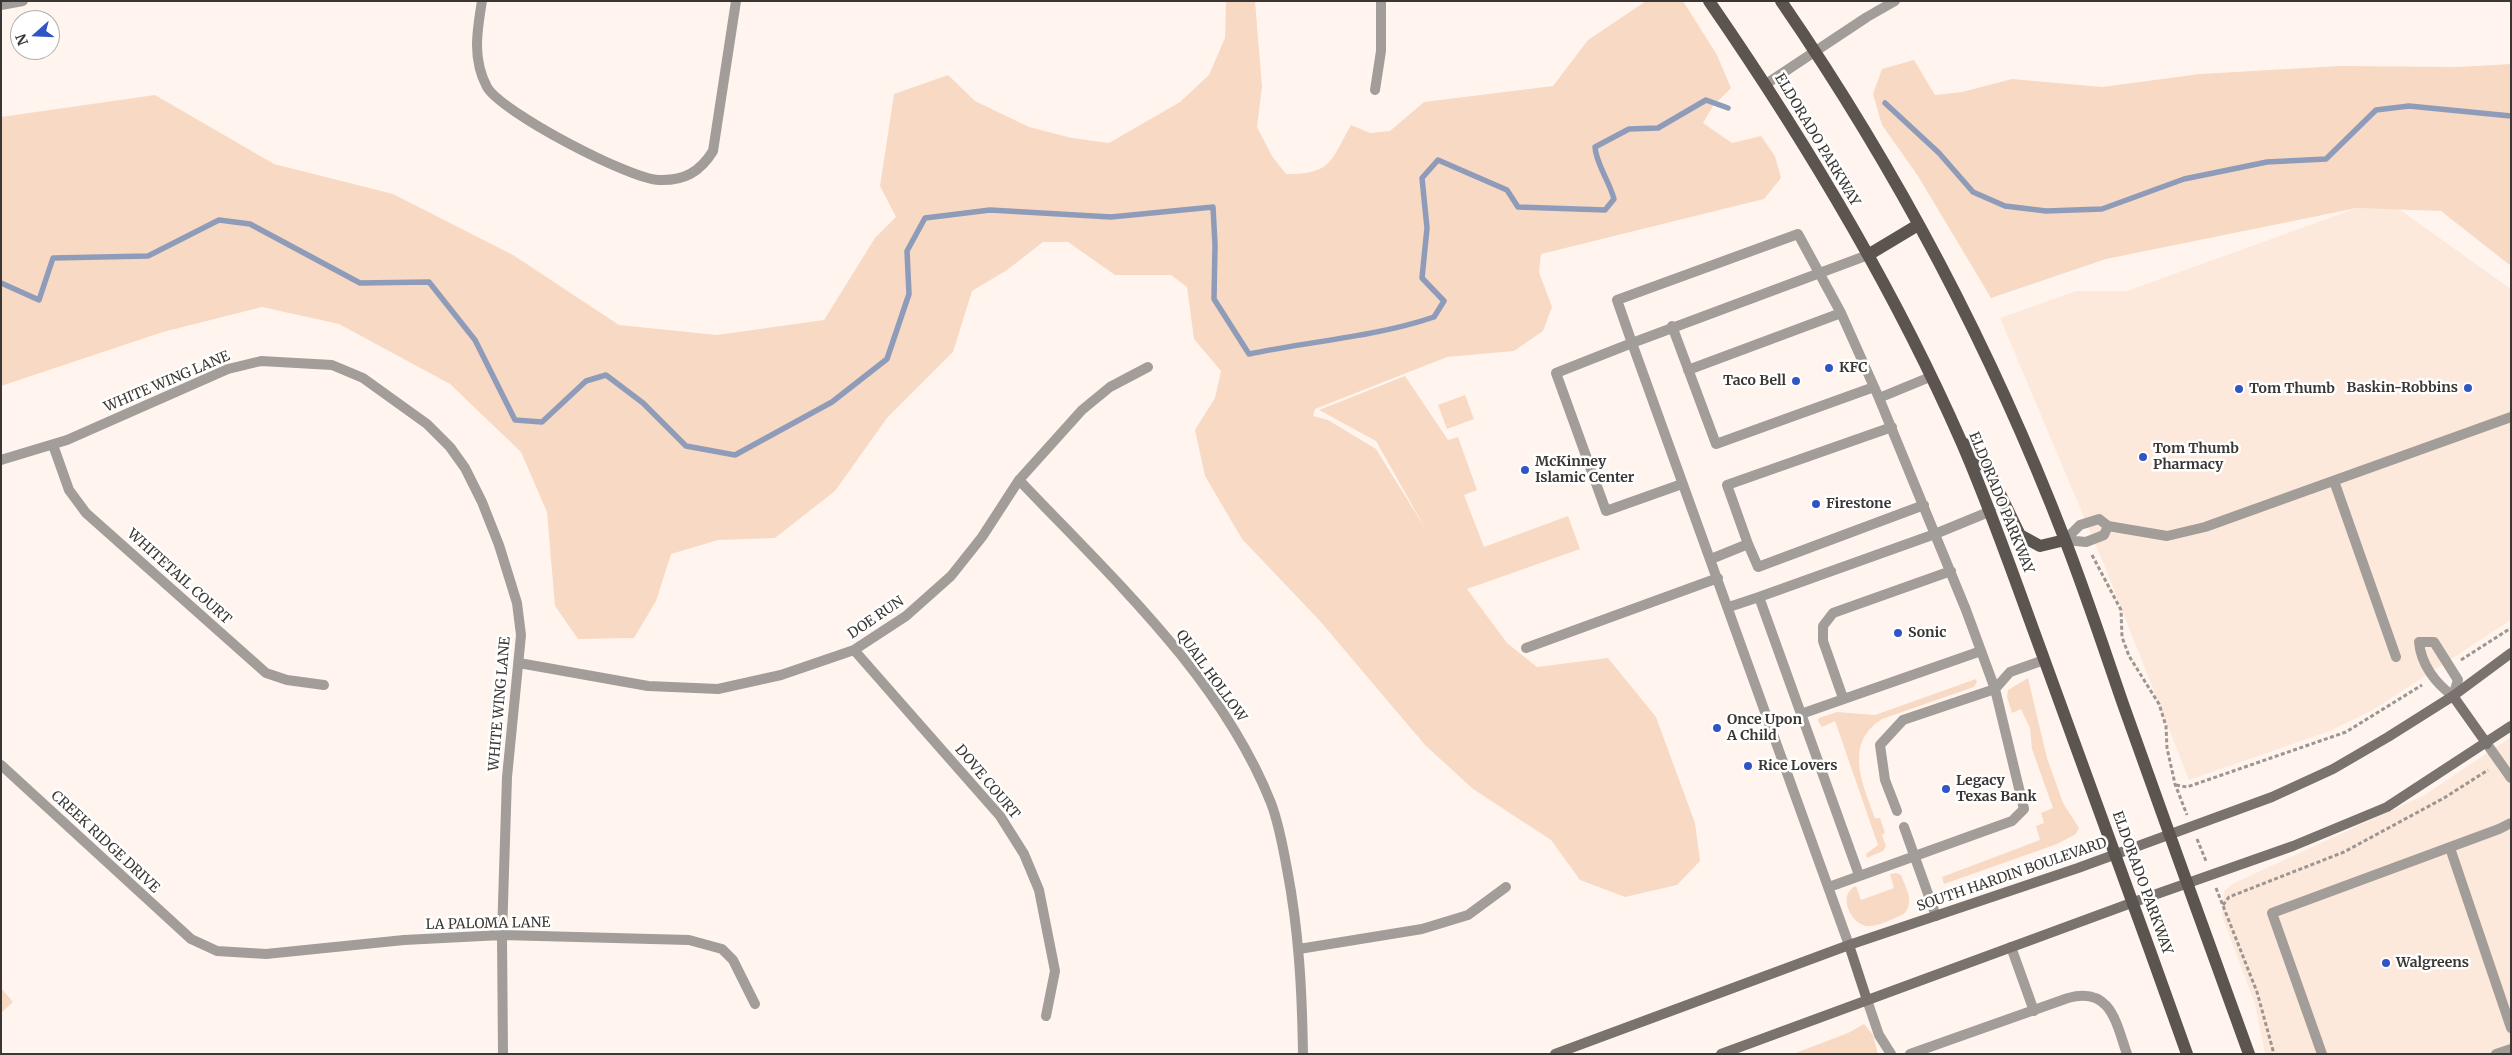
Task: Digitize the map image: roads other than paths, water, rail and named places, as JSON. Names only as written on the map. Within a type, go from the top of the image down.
[{"type":"main road","name":"ELDORADO PARKWAY","points":[[1709,1],[1766,84],[1868,255],[1960,439],[1991,511],[2134,902],[2185,1053]]},
{"type":"main road","points":[[1781,1],[1815,51],[1890,173],[1977,338],[2065,540],[2186,883],[2249,1054]]},
{"type":"main road","points":[[1868,255],[1918,225]]},
{"type":"main road","points":[[1960,439],[1989,471],[2020,535],[2040,546],[2065,540]]},
{"type":"main road","name":"SOUTH HARDIN BOULEVARD","points":[[1555,1054],[1849,945],[2116,854],[2272,797],[2333,769],[2388,738],[2453,696],[2511,653]]},
{"type":"main road","points":[[2453,696],[2487,744]]},
{"type":"main road","points":[[1721,1054],[2186,883],[2293,846],[2387,807],[2487,744],[2511,726]]},
{"type":"main road","points":[[1849,945],[1867,1000]]},
{"type":"street","points":[[1,6],[22,1]]},
{"type":"street","points":[[482,1],[476,42],[480,72],[488,89],[504,106],[538,128],[637,175],[658,180],[678,179],[692,174],[704,165],[713,151],[736,1]]},
{"type":"street","points":[[1375,90],[1381,51],[1381,1]]},
{"type":"street","points":[[1766,84],[1895,1]]},
{"type":"street","points":[[1828,887],[2012,821],[2024,808],[1995,688],[1951,571],[1892,427],[1841,313],[1821,272],[1798,234],[1617,300],[1682,484],[1729,608],[1828,887],[1849,945]]},
{"type":"street","points":[[1682,484],[1606,511],[1556,372],[1672,326],[1868,255]]},
{"type":"street","points":[[1688,370],[1841,313]]},
{"type":"street","points":[[1672,326],[1716,444],[1874,387]]},
{"type":"street","name":"WHITE WING LANE","points":[[1,460],[53,445],[228,369],[261,361],[332,366],[362,378],[426,424],[450,447],[465,468],[482,502],[499,545],[517,603],[522,635],[507,777],[502,935],[502,1054]]},
{"type":"street","name":"DOE RUN","points":[[519,663],[648,686],[718,689],[781,675],[854,650],[906,616],[951,576],[982,537],[1019,480],[1082,410],[1110,387],[1148,366]]},
{"type":"street","points":[[1879,398],[1930,376]]},
{"type":"street","points":[[2065,540],[2080,524],[2099,519],[2108,526],[2154,534],[2177,535],[2511,417]]},
{"type":"street","points":[[1892,427],[1727,485],[1748,544],[1758,567],[1924,505]]},
{"type":"street","name":"WHITETAIL COURT","points":[[53,445],[69,490],[86,513],[238,649],[266,673],[287,680],[324,685]]},
{"type":"street","name":"QUAIL HOLLOW","points":[[1019,480],[1148,616],[1206,689],[1233,727],[1271,804],[1280,834],[1293,899],[1299,949],[1302,980],[1303,1054]]},
{"type":"street","points":[[2334,481],[2396,657]]},
{"type":"street","points":[[1729,608],[1935,534],[1991,511]]},
{"type":"street","points":[[2065,540],[2086,542],[2104,535],[2108,526]]},
{"type":"street","points":[[1711,559],[1748,544]]},
{"type":"street","points":[[1843,698],[1823,641],[1823,626],[1833,613],[1951,571]]},
{"type":"street","points":[[1526,648],[1718,578]]},
{"type":"street","points":[[1759,597],[1859,875]]},
{"type":"street","points":[[2419,642],[2434,642],[2450,667],[2458,680],[2453,696],[2439,686],[2420,656],[2419,642]]},
{"type":"street","name":"DOVE COURT","points":[[854,650],[1000,816],[1024,854],[1039,890],[1055,971],[1046,1016]]},
{"type":"street","points":[[1801,714],[1981,651]]},
{"type":"street","points":[[1897,811],[1885,780],[1880,746],[1902,720],[1995,688],[2010,672],[2044,660]]},
{"type":"street","points":[[2487,744],[2511,778]]},
{"type":"street","name":"CREEK RIDGE DRIVE","points":[[1,765],[191,940]]},
{"type":"street","points":[[2322,1054],[2272,913],[2450,848],[2511,823]]},
{"type":"street","points":[[1904,827],[1936,916]]},
{"type":"street","points":[[2450,848],[2511,1028]]},
{"type":"street","points":[[1299,949],[1422,929],[1468,915],[1506,887]]},
{"type":"street","name":"LA PALOMA LANE","points":[[191,940],[217,951],[266,954],[404,940],[502,935],[689,940],[710,944],[722,949],[733,960],[755,1004]]},
{"type":"street","points":[[2011,947],[2034,1011]]},
{"type":"street","points":[[1910,1054],[2075,996],[2098,999],[2110,1009],[2127,1054]]},
{"type":"street","points":[[1867,1000],[1880,1035],[1891,1054]]},
{"type":"street","points":[[2496,1054],[2511,1049]]},
{"type":"waterway","points":[[1,283],[39,300],[53,258],[148,256],[219,220],[250,224],[360,283],[429,282],[475,340],[515,420],[542,422],[586,381],[606,375],[643,403],[686,446],[735,455],[832,402],[887,359],[909,294],[907,251],[925,218],[990,210],[1111,217],[1213,207],[1215,245],[1214,299],[1249,354],[1366,334],[1434,317],[1444,301],[1422,278],[1427,228],[1422,178],[1438,160],[1507,190],[1518,207],[1605,210],[1614,199],[1598,160],[1595,147],[1629,129],[1658,128],[1706,100],[1728,108]]},
{"type":"waterway","points":[[1885,103],[1939,153],[1973,192],[2005,206],[2046,211],[2102,209],[2184,179],[2267,162],[2326,159],[2376,110],[2409,106],[2511,116]]},
{"type":"place","name":"KFC","points":[[1829,368]]},
{"type":"place","name":"Taco Bell","points":[[1796,381]]},
{"type":"place","name":"Baskin-Robbins","points":[[2468,388]]},
{"type":"place","name":"Tom Thumb","points":[[2239,389]]},
{"type":"place","name":"Tom Thumb Pharmacy","points":[[2143,457]]},
{"type":"place","name":"McKinney Islamic Center","points":[[1525,470]]},
{"type":"place","name":"Firestone","points":[[1816,504]]},
{"type":"place","name":"Sonic","points":[[1898,633]]},
{"type":"place","name":"Once Upon A Child","points":[[1717,728]]},
{"type":"place","name":"Rice Lovers","points":[[1748,766]]},
{"type":"place","name":"Legacy Texas Bank","points":[[1946,789]]},
{"type":"place","name":"Walgreens","points":[[2386,963]]}]
